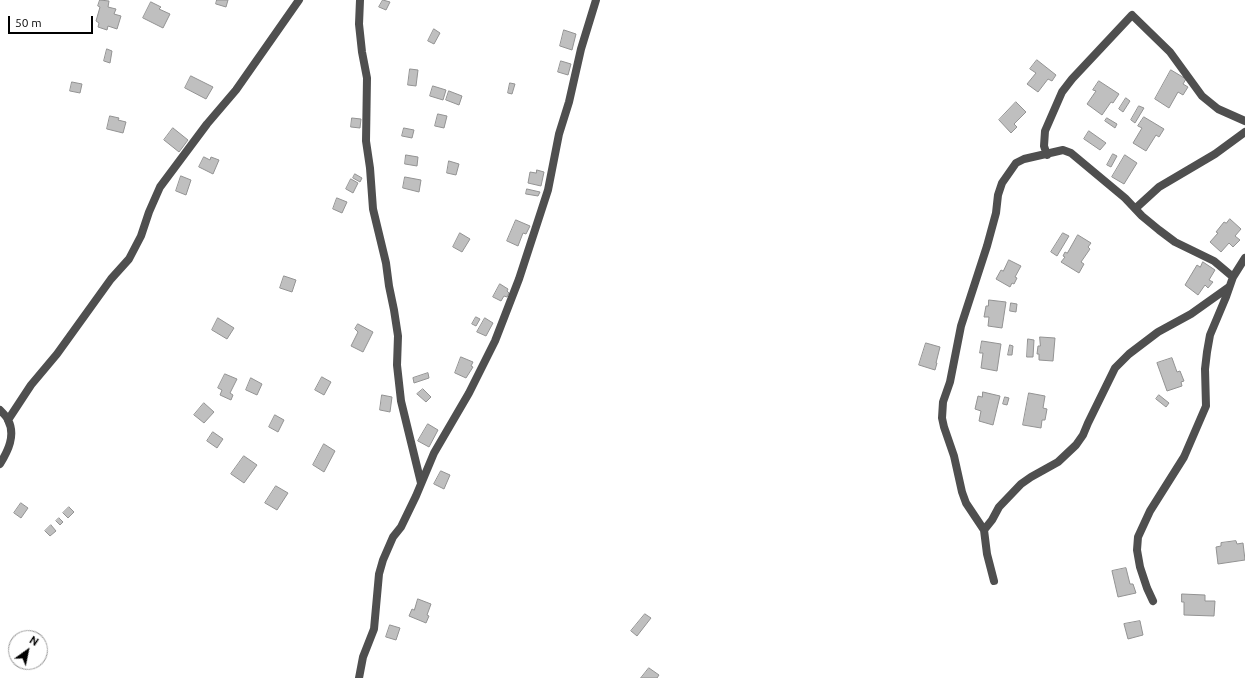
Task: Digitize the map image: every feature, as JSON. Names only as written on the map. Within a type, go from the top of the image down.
[{"type":"street","points":[[8,420],[31,385],[57,354],[111,279],[129,259],[141,236],[149,212],[160,187],[207,124],[236,90],[299,0]]},
{"type":"street","points":[[360,0],[358,24],[367,78],[366,141],[370,168],[373,209],[386,263],[398,336],[397,366],[401,401],[421,484]]},
{"type":"street","points":[[359,678],[363,657],[374,629],[379,574],[383,560],[393,537],[401,527],[416,496],[434,453],[495,341],[519,279],[548,190],[583,41],[596,0]]},
{"type":"street","points":[[1047,155],[1044,146],[1045,131],[1062,92],[1132,15],[1170,52],[1202,96],[1218,109],[1245,122]]},
{"type":"street","points":[[1136,208],[1159,187],[1214,154],[1245,132]]},
{"type":"street","points":[[994,581],[987,554],[984,530],[966,503],[954,456],[942,418],[943,402],[950,382],[961,326],[987,246],[996,213],[998,195],[1002,183],[1016,163],[1024,159],[1047,155],[1063,150],[1071,153],[1125,198],[1149,222],[1175,242],[1214,261],[1233,277]]},
{"type":"street","points":[[1153,600],[1140,567],[1137,550],[1138,537],[1150,511],[1184,457],[1206,406],[1205,369],[1210,335],[1233,277],[1245,258]]},
{"type":"street","points":[[984,530],[1000,507],[1021,484],[1058,462],[1076,445],[1083,435],[1115,368],[1122,361],[1158,332],[1191,314],[1229,287]]},
{"type":"street","points":[[0,410],[8,420],[12,435],[11,443],[0,464]]},
{"type":"building","points":[[100,0],[109,1],[108,7],[116,9],[114,14],[121,16],[117,29],[108,26],[107,30],[98,27],[99,23],[96,21],[100,7],[98,6]]},
{"type":"building","points":[[217,0],[228,0],[226,7],[216,4]]},
{"type":"building","points":[[383,0],[390,2],[386,10],[379,7]]},
{"type":"building","points":[[151,2],[161,7],[159,9],[170,14],[163,28],[143,18]]},
{"type":"building","points":[[434,29],[440,33],[434,44],[428,41]]},
{"type":"building","points":[[564,30],[576,34],[572,50],[560,46]]},
{"type":"building","points":[[107,49],[112,51],[110,63],[104,61]]},
{"type":"building","points":[[1037,60],[1056,75],[1052,81],[1048,79],[1038,92],[1027,84],[1036,73],[1030,69]]},
{"type":"building","points":[[561,61],[571,64],[568,75],[558,72]]},
{"type":"building","points":[[410,69],[418,70],[416,86],[408,85]]},
{"type":"building","points":[[1171,70],[1186,79],[1183,84],[1188,87],[1183,95],[1178,92],[1169,108],[1155,99]]},
{"type":"building","points":[[191,76],[213,87],[206,99],[185,88]]},
{"type":"building","points":[[1099,81],[1119,94],[1102,115],[1087,104],[1096,91],[1093,90]]},
{"type":"building","points":[[72,82],[82,84],[80,93],[70,91]]},
{"type":"building","points":[[510,83],[515,84],[512,94],[508,93]]},
{"type":"building","points":[[433,86],[446,90],[443,100],[430,96]]},
{"type":"building","points":[[449,91],[462,96],[459,105],[446,100]]},
{"type":"building","points":[[1126,98],[1130,101],[1123,112],[1119,109]]},
{"type":"building","points":[[1016,102],[1026,112],[1014,124],[1017,127],[1011,133],[999,120]]},
{"type":"building","points":[[1139,106],[1144,108],[1135,123],[1131,120]]},
{"type":"building","points":[[438,114],[447,116],[444,128],[435,126]]},
{"type":"building","points":[[110,116],[119,118],[118,120],[126,122],[123,133],[107,129]]},
{"type":"building","points":[[1144,117],[1164,129],[1159,137],[1156,135],[1146,151],[1133,143],[1142,128],[1138,126]]},
{"type":"building","points":[[352,118],[361,119],[360,128],[351,127]]},
{"type":"building","points":[[1107,118],[1117,124],[1115,128],[1105,121]]},
{"type":"building","points":[[173,128],[188,140],[179,152],[164,140]]},
{"type":"building","points":[[404,128],[414,130],[412,138],[402,136]]},
{"type":"building","points":[[1089,131],[1106,143],[1100,150],[1084,139]]},
{"type":"building","points":[[1113,154],[1117,156],[1111,167],[1107,165]]},
{"type":"building","points":[[406,155],[418,157],[417,166],[405,164]]},
{"type":"building","points":[[1125,155],[1137,163],[1124,184],[1112,177]]},
{"type":"building","points":[[204,157],[210,160],[211,157],[219,160],[213,174],[199,167]]},
{"type":"building","points":[[449,161],[459,164],[456,175],[447,173]]},
{"type":"building","points":[[537,170],[544,172],[541,186],[528,183],[530,172],[536,173]]},
{"type":"building","points":[[355,174],[362,178],[360,182],[353,178]]},
{"type":"building","points":[[181,176],[191,180],[186,195],[176,191]]},
{"type":"building","points":[[405,177],[421,180],[419,192],[403,188]]},
{"type":"building","points":[[351,179],[358,183],[353,193],[346,189]]},
{"type":"building","points":[[527,189],[540,192],[538,196],[526,194]]},
{"type":"building","points":[[337,198],[347,202],[342,213],[333,209]]},
{"type":"building","points":[[1230,219],[1241,229],[1235,236],[1240,240],[1233,247],[1229,243],[1221,252],[1210,242],[1218,233],[1216,232],[1224,222],[1226,223]]},
{"type":"building","points":[[516,220],[530,226],[526,234],[523,233],[518,246],[507,241]]},
{"type":"building","points":[[460,233],[470,239],[462,252],[453,247]]},
{"type":"building","points":[[1063,233],[1069,236],[1057,256],[1051,252]]},
{"type":"building","points":[[1078,235],[1091,243],[1088,247],[1090,249],[1081,262],[1084,264],[1079,273],[1061,262],[1065,257],[1063,256],[1065,252],[1067,253]]},
{"type":"building","points":[[1009,260],[1021,266],[1015,277],[1017,278],[1014,284],[1012,283],[1010,287],[996,279],[1001,270],[1003,271]]},
{"type":"building","points":[[1203,262],[1215,270],[1209,280],[1213,282],[1208,288],[1205,285],[1198,295],[1185,285],[1197,265],[1200,267]]},
{"type":"building","points":[[284,276],[296,280],[292,292],[280,288]]},
{"type":"building","points":[[500,284],[508,289],[507,291],[509,293],[507,297],[504,296],[501,301],[493,297]]},
{"type":"building","points":[[989,300],[1006,302],[1002,328],[988,326],[989,317],[984,317]]},
{"type":"building","points":[[1011,303],[1017,304],[1016,312],[1010,311]]},
{"type":"building","points":[[476,317],[480,319],[476,326],[472,324]]},
{"type":"building","points":[[218,318],[234,328],[227,339],[212,330]]},
{"type":"building","points":[[485,318],[493,323],[486,336],[477,332]]},
{"type":"building","points":[[358,324],[373,332],[363,352],[351,346],[358,332],[355,329]]},
{"type":"building","points":[[1040,337],[1055,338],[1053,361],[1039,360],[1039,354],[1037,354],[1038,346],[1040,346]]},
{"type":"building","points":[[1028,339],[1034,340],[1033,357],[1027,357]]},
{"type":"building","points":[[982,341],[1001,344],[997,371],[981,368],[983,353],[980,353]]},
{"type":"building","points":[[926,343],[940,347],[935,370],[919,365]]},
{"type":"building","points":[[1010,345],[1013,346],[1012,355],[1008,355]]},
{"type":"building","points":[[461,357],[473,362],[471,366],[473,367],[466,378],[455,373]]},
{"type":"building","points":[[1172,358],[1177,372],[1180,371],[1184,381],[1181,382],[1182,386],[1167,391],[1157,363]]},
{"type":"building","points":[[428,373],[429,378],[414,383],[413,378]]},
{"type":"building","points":[[225,374],[237,379],[230,393],[233,395],[231,400],[220,395],[222,390],[218,388]]},
{"type":"building","points":[[322,377],[331,382],[324,395],[315,390]]},
{"type":"building","points":[[251,378],[262,384],[257,395],[246,390]]},
{"type":"building","points":[[423,389],[431,397],[426,402],[417,394]]},
{"type":"building","points":[[983,392],[1000,396],[993,425],[979,421],[981,411],[975,409],[978,396],[982,397]]},
{"type":"building","points":[[1029,393],[1045,396],[1043,408],[1047,409],[1045,420],[1042,420],[1041,428],[1023,425]]},
{"type":"building","points":[[382,395],[392,397],[390,412],[380,410]]},
{"type":"building","points":[[1159,395],[1169,403],[1166,407],[1156,399]]},
{"type":"building","points":[[1005,397],[1009,398],[1007,405],[1003,404]]},
{"type":"building","points":[[204,403],[214,412],[204,423],[194,415]]},
{"type":"building","points":[[275,415],[284,420],[278,432],[269,427]]},
{"type":"building","points":[[428,424],[438,430],[429,447],[418,441]]},
{"type":"building","points":[[213,432],[223,439],[217,448],[207,441]]},
{"type":"building","points":[[324,444],[335,451],[324,472],[313,465]]},
{"type":"building","points":[[244,456],[257,465],[244,483],[231,474]]},
{"type":"building","points":[[441,471],[450,475],[444,489],[434,484]]},
{"type":"building","points":[[276,486],[288,493],[277,510],[265,503]]},
{"type":"building","points":[[21,503],[28,508],[21,518],[14,513]]},
{"type":"building","points":[[69,507],[74,512],[68,518],[63,513]]},
{"type":"building","points":[[59,518],[63,522],[60,525],[56,521]]},
{"type":"building","points":[[51,525],[56,531],[50,536],[45,531]]},
{"type":"building","points":[[1236,541],[1237,544],[1243,543],[1245,560],[1218,564],[1216,547],[1221,546],[1221,543]]},
{"type":"building","points":[[1126,568],[1130,584],[1133,584],[1136,593],[1118,597],[1112,571]]},
{"type":"building","points":[[1182,594],[1205,595],[1205,601],[1215,601],[1214,616],[1184,615],[1184,602],[1182,602]]},
{"type":"building","points":[[418,599],[431,604],[426,623],[409,616],[412,609],[414,610]]},
{"type":"building","points":[[645,614],[651,618],[637,636],[631,631]]},
{"type":"building","points":[[1140,621],[1143,635],[1128,639],[1124,624]]},
{"type":"building","points":[[390,625],[400,628],[396,640],[386,637]]},
{"type":"building","points":[[649,668],[659,675],[657,678],[641,678]]}]
